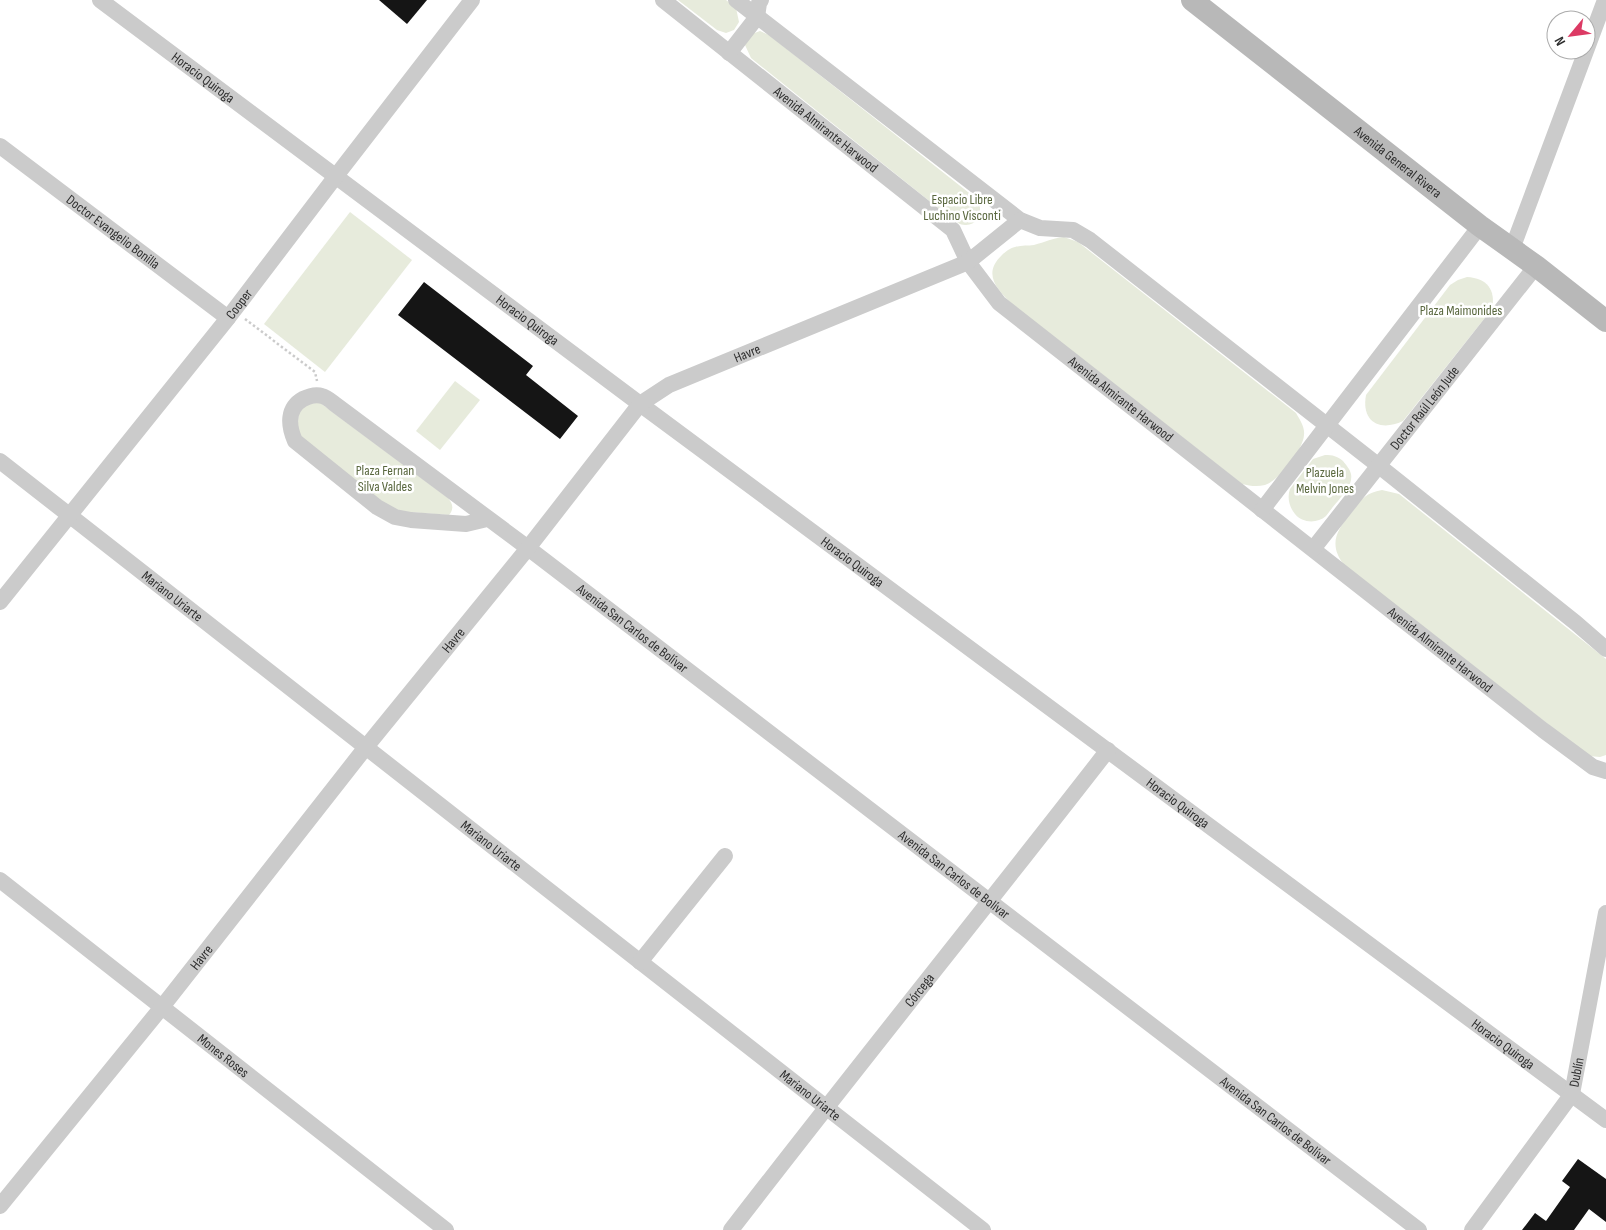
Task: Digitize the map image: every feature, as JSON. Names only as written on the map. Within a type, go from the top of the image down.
[{"type":"main road","name":"Avenida General Rivera","points":[[1192,0],[1480,226],[1536,266],[1606,321]]},
{"type":"street","name":"Horacio Quiroga","points":[[100,0],[640,404],[1606,1120]]},
{"type":"street","name":"Cooper","points":[[0,602],[231,315],[472,0]]},
{"type":"street","name":"Avenida Almirante Harwood","points":[[663,0],[953,230],[968,262],[999,303],[1543,730],[1594,767],[1606,771]]},
{"type":"street","points":[[736,0],[1020,220],[1040,228],[1073,230],[1082,235],[1379,466],[1606,649]]},
{"type":"street","points":[[729,53],[757,17],[759,3],[762,0]]},
{"type":"street","points":[[1512,249],[1605,0]]},
{"type":"street","name":"Doctor Evangelio Bonilla","points":[[0,146],[231,315]]},
{"type":"street","name":"Havre","points":[[0,1206],[162,1007],[366,747],[528,548],[640,404],[669,385],[968,262],[1020,220]]},
{"type":"street","points":[[1262,510],[1480,226]]},
{"type":"street","name":"Doctor Raúl León Jude","points":[[1313,550],[1536,266]]},
{"type":"street","name":"Avenida San Carlos de Bolívar","points":[[488,520],[466,524],[411,520],[396,517],[377,507],[295,441],[290,430],[292,409],[299,401],[309,395],[322,396],[336,405],[528,548],[1418,1230]]},
{"type":"street","name":"Mariano Uriarte","points":[[0,461],[983,1230]]},
{"type":"street","name":"Córcega","points":[[731,1230],[825,1107],[990,902],[1108,750]]},
{"type":"street","points":[[640,962],[725,856]]},
{"type":"street","name":"Mones Roses","points":[[0,880],[438,1228]]},
{"type":"street","name":"Dublín","points":[[1472,1230],[1572,1094],[1606,913]]},
{"type":"path","points":[[231,315],[315,372]]},
{"type":"green space","points":[[678,0],[726,0],[736,8],[739,22],[734,30],[726,33],[717,30]]},
{"type":"green space","name":"Espacio Libre Luchino Visconti","points":[[760,31],[769,35],[978,200],[980,213],[977,220],[970,225],[965,225],[953,220],[751,58],[745,45],[752,34]]},
{"type":"green space","points":[[350,212],[412,260],[325,372],[264,324]]},
{"type":"green space","points":[[1064,237],[1078,242],[1296,413],[1304,429],[1303,441],[1284,471],[1271,482],[1262,486],[1242,484],[1012,304],[1001,293],[992,275],[996,262],[1003,254],[1020,246],[1034,245]]},
{"type":"green space","name":"Plaza Maimonides","points":[[1467,277],[1480,280],[1488,286],[1493,296],[1492,309],[1403,421],[1387,425],[1380,425],[1374,422],[1366,412],[1366,395],[1450,285]]},
{"type":"green space","points":[[455,381],[480,400],[440,450],[416,431]]},
{"type":"green space","name":"Plaza Fernan Silva Valdes","points":[[319,402],[448,498],[452,506],[452,511],[449,515],[395,511],[297,438],[299,407]]},
{"type":"green space","name":"Plazuela Melvin Jones","points":[[1325,455],[1335,456],[1343,461],[1350,472],[1351,482],[1326,516],[1314,521],[1306,521],[1298,517],[1291,508],[1289,492],[1313,459]]},
{"type":"green space","points":[[1382,490],[1399,494],[1606,659],[1606,755],[1600,757],[1589,756],[1345,566],[1335,545],[1338,532],[1364,498],[1371,493]]},
{"type":"building","points":[[379,0],[427,0],[407,24]]},
{"type":"building","points":[[424,282],[533,366],[526,375],[578,416],[560,439],[398,315]]},
{"type":"building","points":[[1578,1159],[1606,1179],[1606,1222],[1589,1209],[1574,1230],[1522,1230],[1535,1213],[1546,1221],[1570,1187],[1562,1181]]}]
